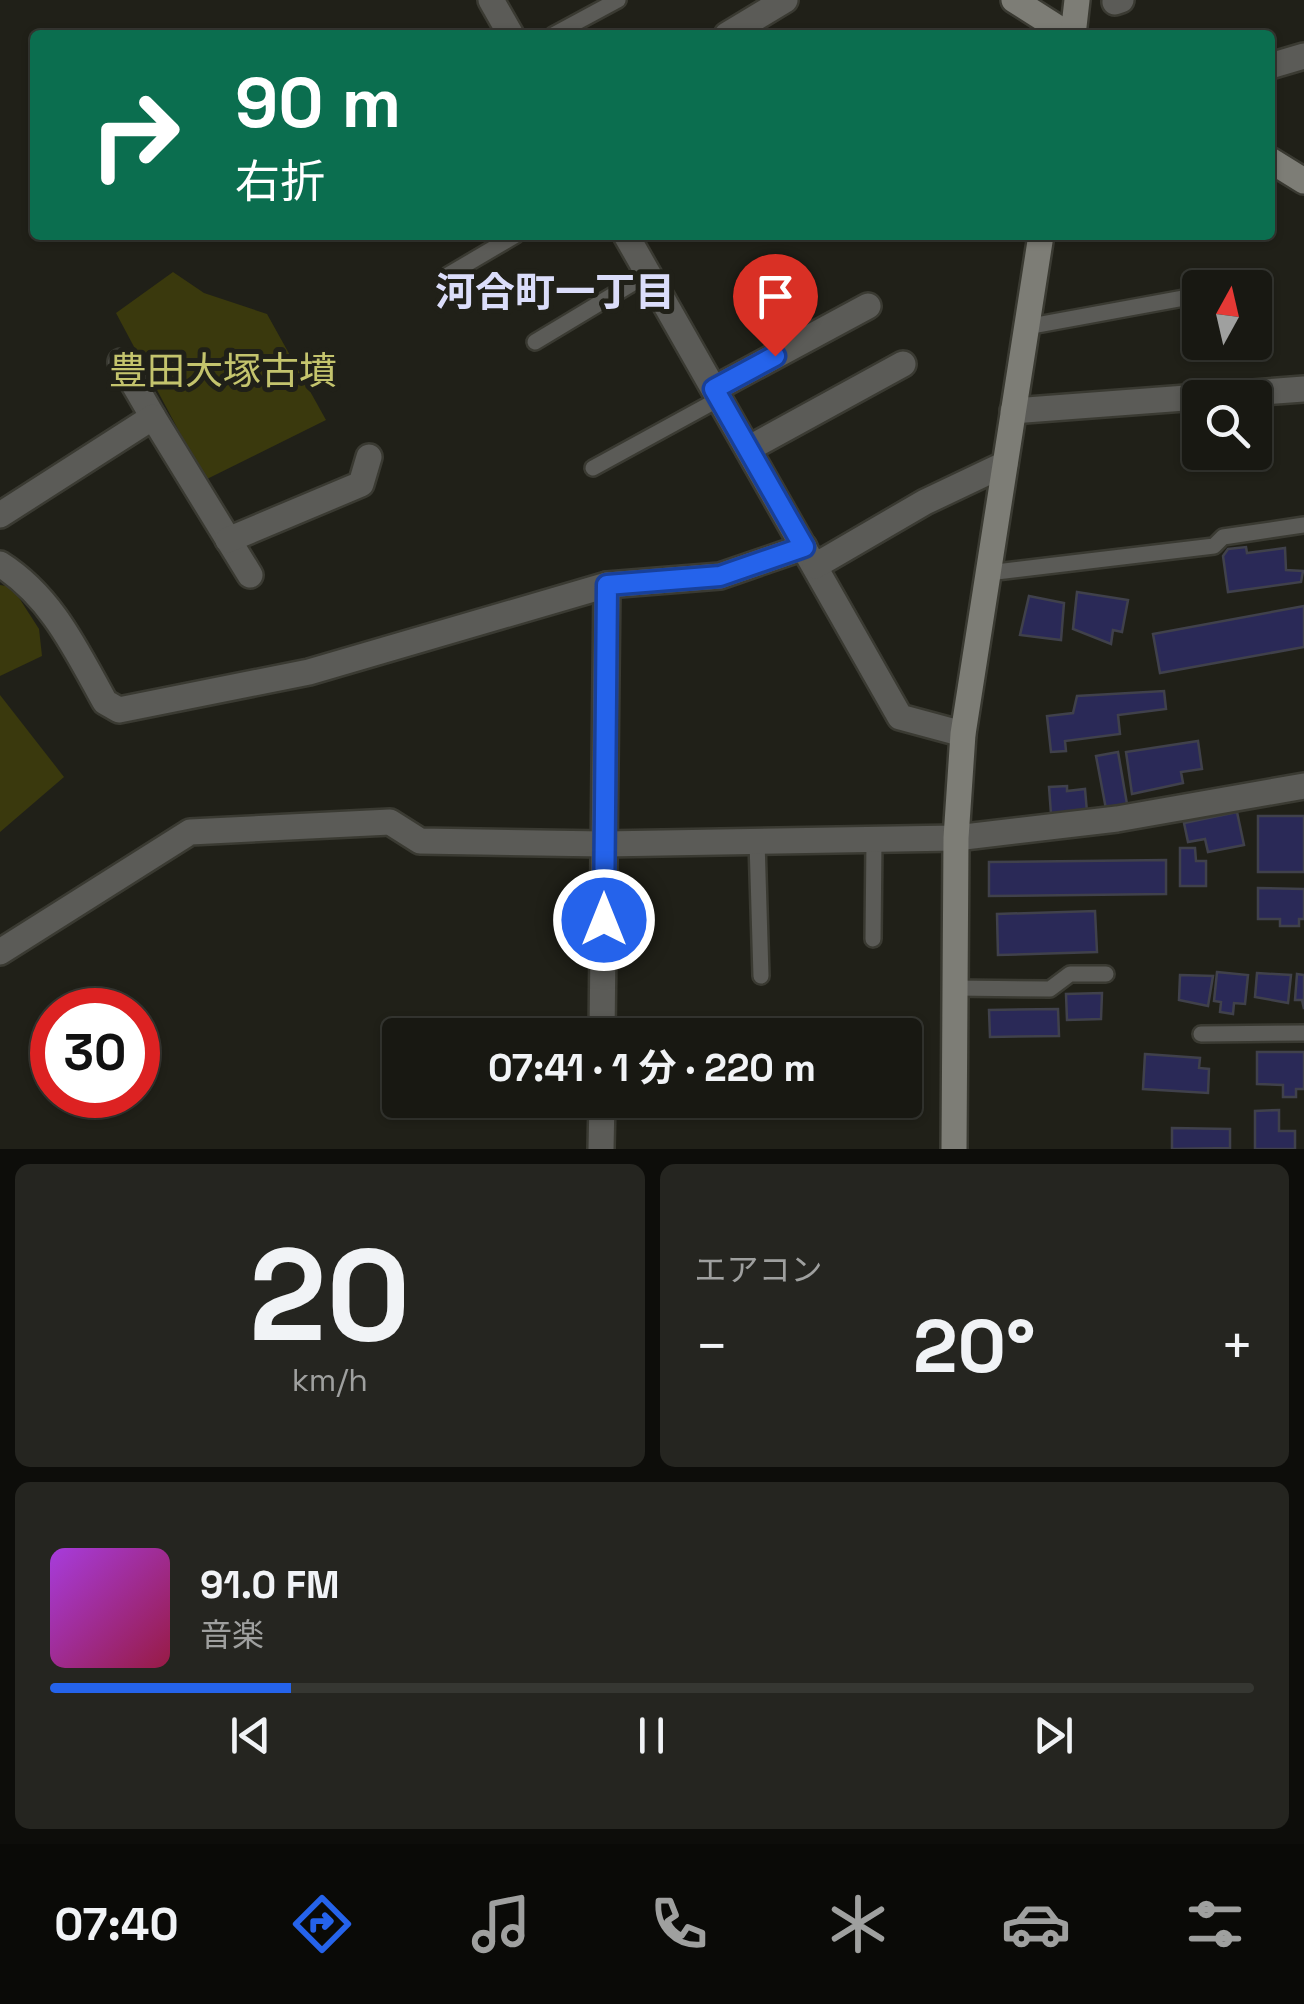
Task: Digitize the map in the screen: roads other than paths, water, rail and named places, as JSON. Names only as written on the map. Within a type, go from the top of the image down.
[{"type":"street","points":[[491,0],[508,30]]},
{"type":"street","points":[[735,30],[785,0]]},
{"type":"street","points":[[1014,0],[1063,30]]},
{"type":"street","points":[[1072,30],[1077,0]]},
{"type":"street","points":[[1275,65],[1304,56]]},
{"type":"street","points":[[1275,163],[1304,181]]},
{"type":"street","points":[[629,240],[900,717],[963,734]]},
{"type":"street","points":[[954,1149],[956,838],[963,734],[1040,240]]},
{"type":"street","points":[[716,394],[868,306]]},
{"type":"street","points":[[122,362],[250,576]]},
{"type":"street","points":[[748,449],[903,364]]},
{"type":"street","points":[[1013,411],[1304,389]]},
{"type":"street","points":[[0,514],[153,417]]},
{"type":"street","points":[[228,540],[362,484],[370,457]]},
{"type":"street","points":[[0,564],[22,578],[55,613],[105,702],[119,710],[309,672],[607,585],[720,576],[809,556],[1005,464]]},
{"type":"street","points":[[602,1018],[607,585]]},
{"type":"street","points":[[0,952],[190,832],[390,822],[420,841],[604,844],[956,838],[1117,820],[1304,786]]},
{"type":"street","points":[[602,1118],[602,1149]]},
{"type":"lane","points":[[561,30],[618,0]]},
{"type":"lane","points":[[448,275],[508,240]]},
{"type":"lane","points":[[535,342],[648,274]]},
{"type":"lane","points":[[1026,327],[1182,298]]},
{"type":"lane","points":[[594,468],[716,394]]},
{"type":"lane","points":[[988,573],[1214,546],[1222,537],[1304,525]]},
{"type":"lane","points":[[873,939],[874,840]]},
{"type":"lane","points":[[757,841],[761,976]]},
{"type":"lane","points":[[954,988],[1050,989],[1070,974],[1106,974]]},
{"type":"lane","points":[[1201,1034],[1304,1033]]},
{"type":"district","name":"河合町一丁目","points":[[555,292]]},
{"type":"park label","name":"豊田大塚古墳","points":[[223,371]]}]
